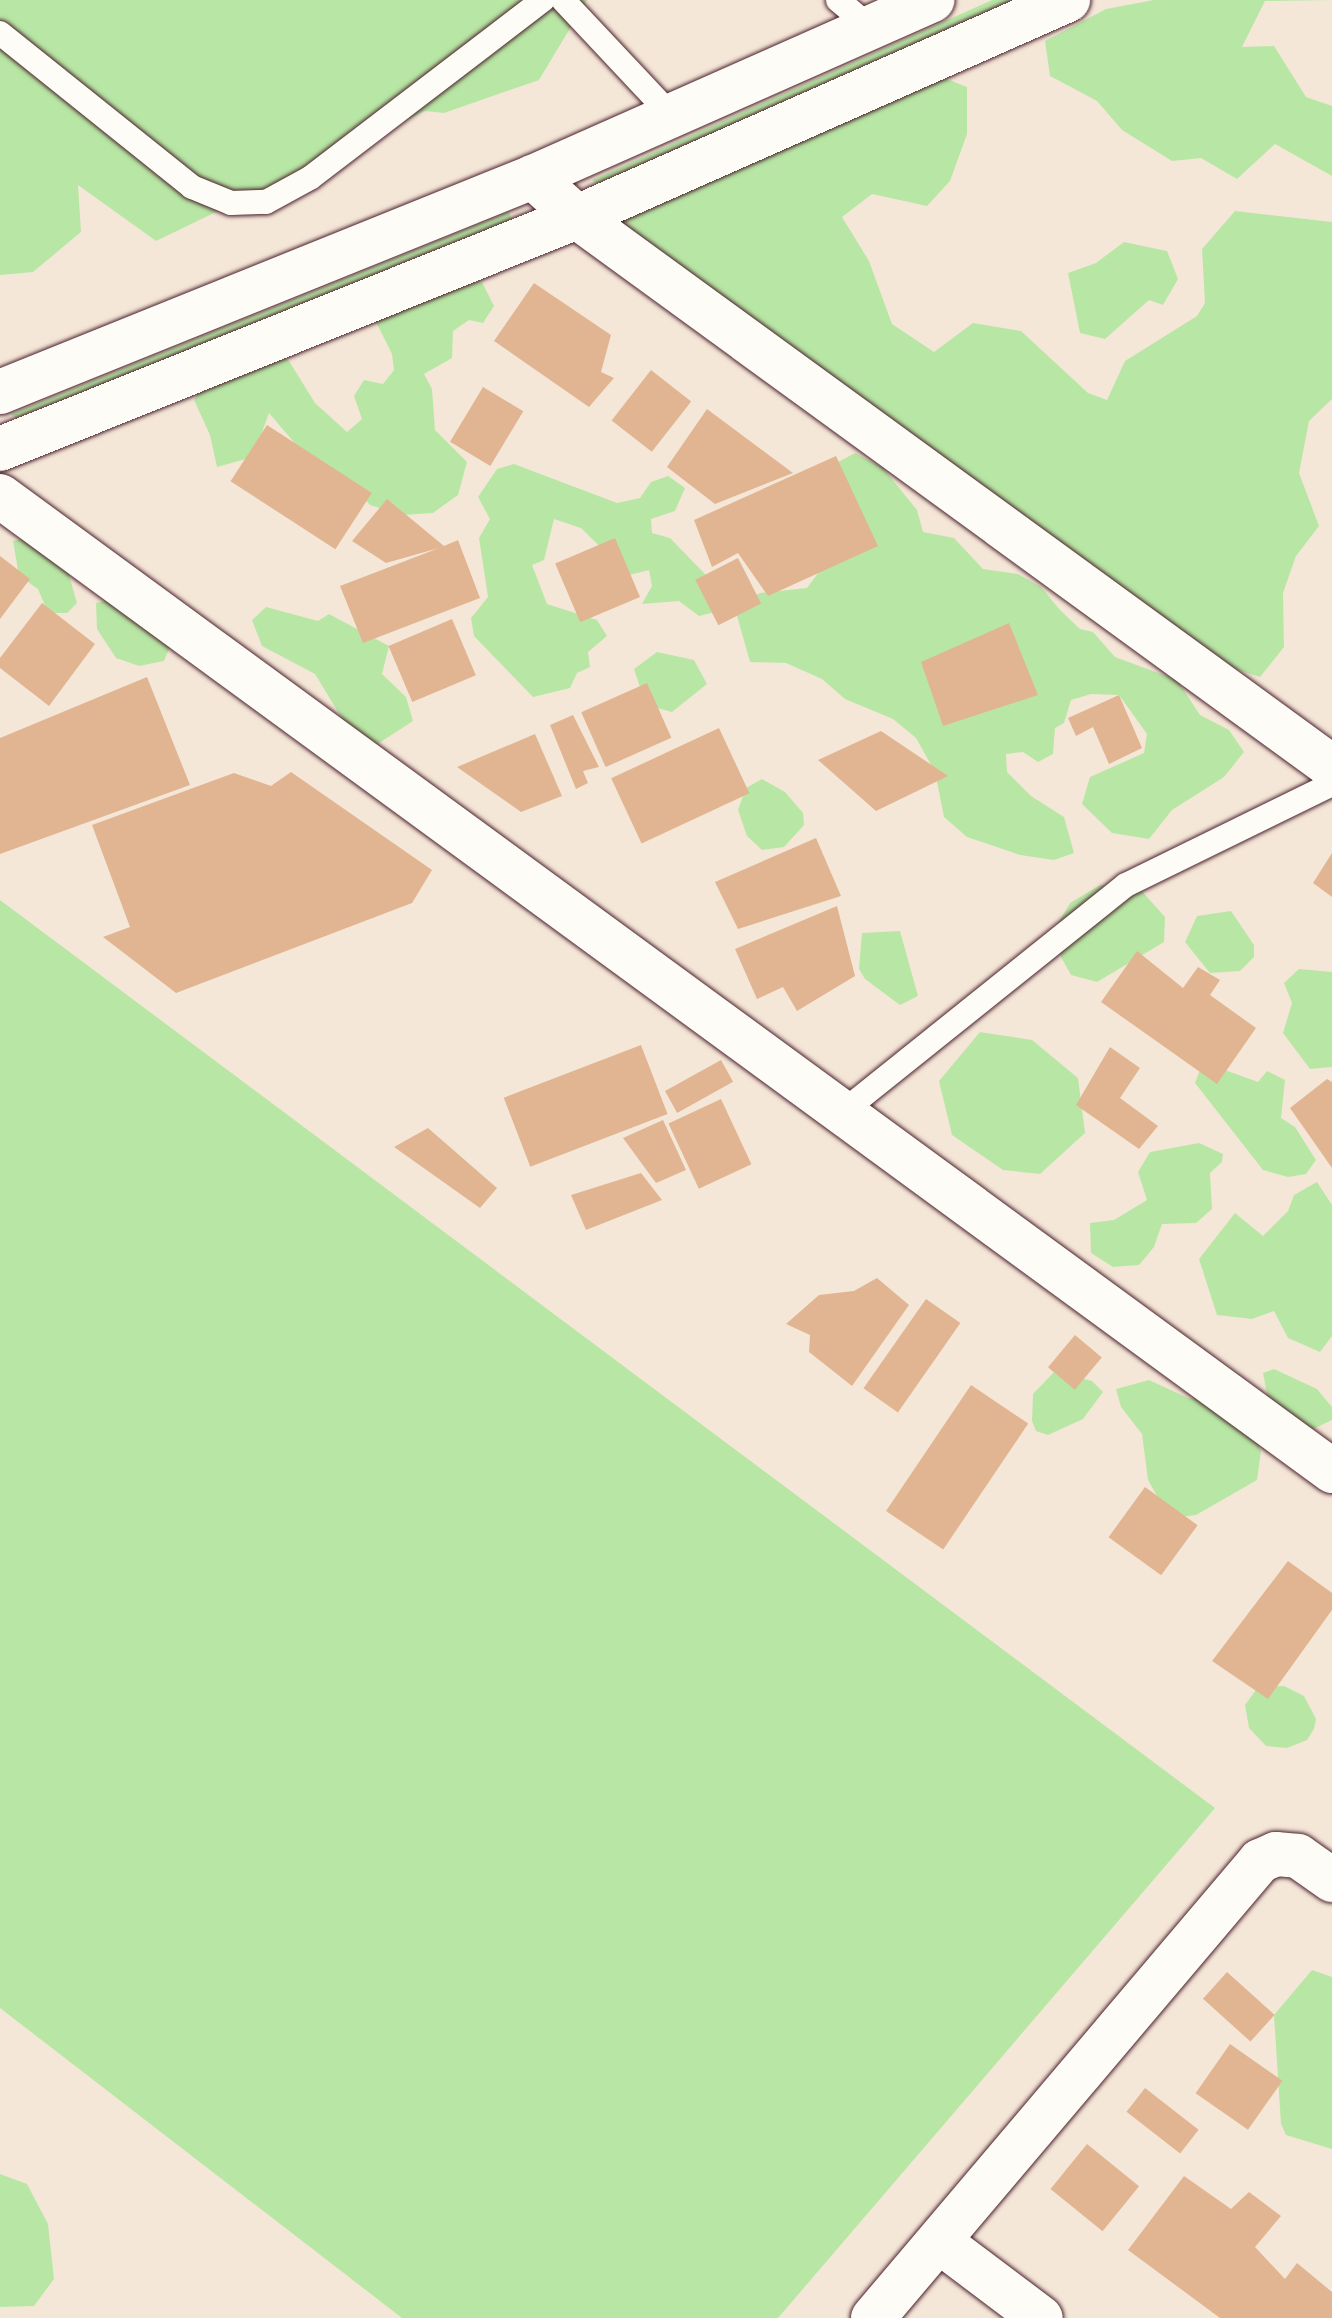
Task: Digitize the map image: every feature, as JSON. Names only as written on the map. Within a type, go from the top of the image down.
[{"type":"street","points":[[0,392],[533,177],[671,115],[854,14],[933,0]]},
{"type":"street","points":[[0,449],[577,217],[1068,0]]},
{"type":"street","points":[[533,177],[577,217],[1332,767]]},
{"type":"street","points":[[0,496],[840,1114],[1332,1471]]},
{"type":"street","points":[[873,2318],[1260,1861],[1276,1854],[1298,1856],[1332,1880]]},
{"type":"street","points":[[940,2242],[1041,2318]]},
{"type":"lane","points":[[0,33],[192,187],[231,203],[266,202],[310,178],[543,0]]},
{"type":"lane","points":[[563,0],[671,115]]},
{"type":"lane","points":[[840,1114],[1126,885],[1332,784]]},
{"type":"green space","points":[[0,0],[587,0],[539,80],[444,113],[425,111],[156,241],[78,185],[81,232],[33,272],[0,275]]},
{"type":"green space","points":[[992,0],[1013,0],[598,184],[592,180]]},
{"type":"green space","points":[[1154,0],[1332,0],[1265,1],[1242,47],[1274,46],[1306,97],[1332,106],[1332,176],[1275,144],[1237,179],[1201,158],[1172,161],[1122,130],[1097,101],[1050,76],[1045,41],[1106,9]]},
{"type":"green space","points":[[929,72],[967,87],[967,134],[950,181],[927,206],[872,194],[842,217],[869,261],[892,324],[934,352],[973,323],[1021,331],[1088,393],[1107,400],[1125,361],[1197,316],[1205,303],[1202,249],[1235,211],[1332,222],[1332,399],[1309,421],[1299,473],[1319,526],[1296,556],[1283,593],[1284,647],[1260,677],[1213,662],[612,238],[636,191]]},
{"type":"green space","points":[[509,212],[512,220],[17,419],[11,414]]},
{"type":"green space","points":[[1124,242],[1167,251],[1178,279],[1163,305],[1149,300],[1105,339],[1080,333],[1068,273],[1096,263]]},
{"type":"green space","points":[[455,278],[482,282],[494,306],[483,323],[469,320],[453,331],[452,358],[424,374],[432,389],[435,430],[467,462],[458,495],[433,513],[403,515],[370,505],[349,481],[315,467],[269,413],[253,457],[217,467],[210,435],[194,400],[206,380],[269,344],[289,361],[315,403],[347,432],[362,419],[354,396],[364,380],[383,384],[394,370],[392,354],[370,310]]},
{"type":"green space","points":[[855,453],[883,468],[917,510],[923,532],[954,538],[983,569],[1018,574],[1041,587],[1080,629],[1093,632],[1115,657],[1177,680],[1200,715],[1229,730],[1244,752],[1224,777],[1172,810],[1149,839],[1112,833],[1082,804],[1090,777],[1144,753],[1147,734],[1119,695],[1091,694],[1071,700],[1064,723],[1055,728],[1053,754],[1038,762],[1023,752],[1006,754],[1007,772],[1031,796],[1064,817],[1074,853],[1054,860],[1020,855],[967,837],[944,817],[935,772],[916,738],[893,719],[845,699],[822,679],[786,663],[750,662],[734,605],[760,593],[807,588],[824,565],[829,467]]},
{"type":"green space","points":[[514,464],[617,503],[640,498],[651,482],[668,476],[685,488],[675,511],[651,519],[652,533],[670,538],[705,574],[719,611],[699,616],[679,601],[642,604],[652,586],[649,570],[629,575],[581,528],[554,519],[544,560],[532,565],[547,604],[597,620],[607,636],[588,652],[590,667],[577,673],[570,688],[533,697],[474,636],[471,618],[488,597],[479,538],[490,519],[478,497],[497,469]]},
{"type":"green space","points":[[36,536],[67,568],[77,603],[67,613],[48,613],[38,589],[19,576],[13,541]]},
{"type":"green space","points":[[120,598],[171,644],[164,661],[139,666],[116,658],[97,629],[96,603]]},
{"type":"green space","points":[[266,607],[318,621],[329,614],[389,646],[382,674],[406,697],[413,721],[376,745],[357,743],[315,674],[262,646],[252,620]]},
{"type":"green space","points":[[657,652],[694,660],[707,684],[672,712],[646,705],[634,669]]},
{"type":"green space","points":[[762,779],[785,792],[803,813],[804,825],[784,847],[762,850],[747,836],[738,810],[746,788]]},
{"type":"green space","points":[[1100,885],[1139,888],[1165,917],[1164,942],[1097,982],[1071,975],[1050,937],[1070,903]]},
{"type":"green space","points":[[0,900],[1215,1808],[778,2318],[402,2318],[0,2008]]},
{"type":"green space","points":[[1231,911],[1254,945],[1254,957],[1240,971],[1210,973],[1185,942],[1197,916]]},
{"type":"green space","points":[[900,931],[918,996],[900,1005],[865,979],[859,969],[862,933]]},
{"type":"green space","points":[[1299,969],[1332,972],[1332,1067],[1310,1069],[1283,1033],[1292,1003],[1284,983]]},
{"type":"green space","points":[[980,1032],[1032,1040],[1078,1078],[1085,1133],[1040,1174],[1003,1170],[952,1135],[939,1081]]},
{"type":"green space","points":[[1203,1062],[1258,1082],[1267,1071],[1285,1080],[1281,1118],[1295,1127],[1316,1160],[1306,1174],[1288,1177],[1263,1170],[1195,1083]]},
{"type":"green space","points":[[1199,1143],[1223,1154],[1222,1162],[1210,1173],[1212,1209],[1196,1223],[1162,1224],[1154,1247],[1139,1265],[1113,1267],[1091,1253],[1090,1223],[1114,1220],[1147,1200],[1138,1172],[1150,1152]]},
{"type":"green space","points":[[1317,1182],[1332,1205],[1332,1336],[1320,1352],[1288,1338],[1274,1311],[1252,1319],[1217,1315],[1199,1259],[1235,1213],[1263,1236],[1288,1211],[1294,1195]]},
{"type":"green space","points":[[1274,1369],[1317,1389],[1332,1407],[1332,1420],[1307,1432],[1269,1404],[1263,1373]]},
{"type":"green space","points":[[1055,1371],[1092,1381],[1103,1392],[1083,1419],[1048,1435],[1036,1431],[1032,1421],[1033,1394]]},
{"type":"green space","points":[[1149,1380],[1188,1398],[1217,1400],[1246,1420],[1261,1451],[1257,1480],[1196,1515],[1179,1517],[1165,1510],[1148,1480],[1142,1434],[1121,1407],[1116,1389]]},
{"type":"green space","points":[[1284,1686],[1304,1696],[1316,1719],[1314,1729],[1307,1740],[1287,1748],[1266,1746],[1249,1728],[1245,1705],[1258,1687]]},
{"type":"green space","points":[[1312,1970],[1332,1977],[1332,2149],[1286,2135],[1281,2124],[1274,2015]]},
{"type":"green space","points":[[0,2174],[27,2184],[48,2224],[54,2279],[34,2306],[0,2307]]},
{"type":"building","points":[[534,283],[611,335],[601,372],[614,378],[589,407],[494,341]]},
{"type":"building","points":[[651,370],[691,401],[652,452],[612,420]]},
{"type":"building","points":[[483,387],[523,411],[490,466],[450,442]]},
{"type":"building","points":[[707,409],[793,473],[715,504],[667,467]]},
{"type":"building","points":[[267,425],[372,493],[335,549],[231,481]]},
{"type":"building","points":[[836,456],[878,546],[768,596],[738,553],[712,567],[694,520]]},
{"type":"building","points":[[387,499],[444,546],[458,540],[480,598],[363,643],[340,586],[439,548],[386,563],[352,541]]},
{"type":"building","points":[[615,538],[640,597],[580,622],[555,563]]},
{"type":"building","points":[[0,556],[30,579],[0,619]]},
{"type":"building","points":[[738,558],[761,603],[718,625],[695,580]]},
{"type":"building","points":[[42,603],[95,644],[49,706],[0,668],[0,658]]},
{"type":"building","points":[[452,619],[476,675],[412,702],[388,646]]},
{"type":"building","points":[[1009,623],[1038,695],[943,726],[921,662]]},
{"type":"building","points":[[147,677],[190,785],[0,854],[0,738]]},
{"type":"building","points":[[647,683],[671,738],[606,767],[581,712]]},
{"type":"building","points":[[1119,695],[1142,748],[1109,764],[1093,727],[1076,736],[1068,718]]},
{"type":"building","points":[[573,715],[599,767],[583,771],[588,783],[576,789],[550,725]]},
{"type":"building","points":[[719,728],[749,793],[642,844],[611,778]]},
{"type":"building","points":[[881,731],[948,776],[876,811],[818,760]]},
{"type":"building","points":[[535,734],[562,796],[521,812],[457,767]]},
{"type":"building","points":[[291,772],[432,870],[412,903],[176,993],[103,937],[130,927],[92,825],[234,773],[271,786]]},
{"type":"building","points":[[816,838],[841,896],[738,929],[715,882]]},
{"type":"building","points":[[1332,853],[1332,897],[1313,883]]},
{"type":"building","points":[[837,906],[855,976],[797,1011],[783,987],[757,999],[735,949]]},
{"type":"building","points":[[1137,951],[1183,988],[1198,967],[1220,980],[1210,995],[1256,1028],[1217,1084],[1101,1002]]},
{"type":"building","points":[[641,1045],[668,1114],[530,1167],[504,1098]]},
{"type":"building","points":[[1110,1047],[1140,1068],[1120,1098],[1158,1126],[1139,1149],[1076,1105]]},
{"type":"building","points":[[721,1060],[733,1082],[677,1113],[665,1091]]},
{"type":"building","points":[[1327,1079],[1332,1082],[1332,1168],[1290,1108]]},
{"type":"building","points":[[721,1099],[751,1164],[699,1189],[668,1124]]},
{"type":"building","points":[[663,1120],[686,1170],[656,1183],[623,1138]]},
{"type":"building","points":[[428,1128],[497,1188],[480,1208],[394,1147]]},
{"type":"building","points":[[641,1173],[662,1200],[586,1230],[571,1195]]},
{"type":"building","points":[[877,1278],[909,1305],[852,1386],[809,1352],[810,1335],[786,1324],[819,1295],[854,1291]]},
{"type":"building","points":[[926,1299],[960,1323],[898,1412],[863,1388]]},
{"type":"building","points":[[1075,1335],[1102,1357],[1075,1390],[1048,1367]]},
{"type":"building","points":[[971,1385],[1028,1424],[943,1550],[886,1511]]},
{"type":"building","points":[[1145,1487],[1198,1525],[1161,1575],[1109,1537]]},
{"type":"building","points":[[1288,1561],[1332,1593],[1332,1610],[1268,1699],[1212,1661]]},
{"type":"building","points":[[1227,1972],[1275,2015],[1250,2042],[1203,1999]]},
{"type":"building","points":[[1230,2044],[1282,2081],[1248,2130],[1196,2093]]},
{"type":"building","points":[[1145,2088],[1199,2130],[1180,2154],[1127,2112]]},
{"type":"building","points":[[1087,2144],[1139,2186],[1103,2231],[1050,2189]]},
{"type":"building","points":[[1184,2176],[1231,2209],[1249,2192],[1281,2216],[1255,2247],[1285,2279],[1297,2263],[1332,2292],[1332,2318],[1220,2318],[1128,2250]]}]
